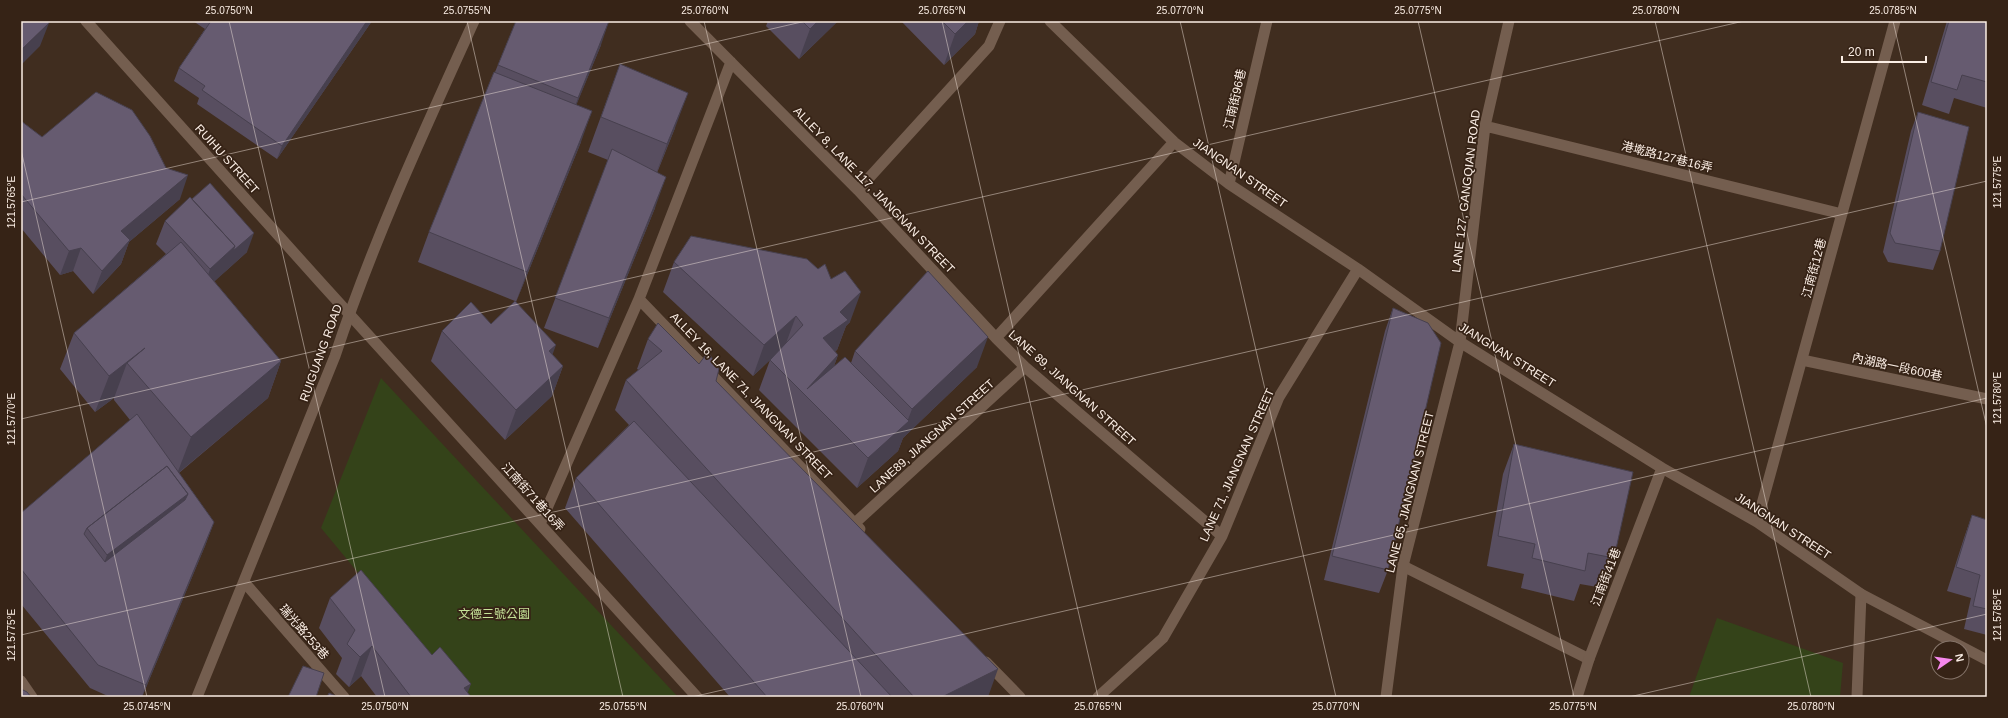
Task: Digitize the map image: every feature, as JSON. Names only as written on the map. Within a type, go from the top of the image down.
[{"type":"street","name":"RUIHU STREET","points":[[86,21],[349,314]]},
{"type":"street","name":"RUIGUANG ROAD","points":[[197,697],[245,583],[335,356],[349,314],[369,268],[393,200],[474,21]]},
{"type":"street","name":"ALLEY 8, LANE 117, JIANGNAN STREET","points":[[690,21],[858,190],[996,338]]},
{"type":"street","points":[[858,190],[989,46],[1000,21]]},
{"type":"street","name":"JIANGNAN STREET","points":[[1050,21],[1174,142],[1229,184],[1358,269],[1460,342],[1662,468],[1757,522],[1861,594],[1987,660]]},
{"type":"street","name":"江南街96巷","points":[[1229,184],[1266,21]]},
{"type":"street","name":"LANE 127, GANGQIAN ROAD","points":[[1460,342],[1485,126],[1509,21]]},
{"type":"street","name":"江南街12巷","points":[[1757,522],[1895,21]]},
{"type":"street","points":[[540,524],[639,299],[731,62]]},
{"type":"street","name":"港墘路127巷16弄","points":[[1485,126],[1842,214]]},
{"type":"street","name":"LANE 89, JIANGNAN STREET","points":[[1174,142],[996,338],[1026,368],[1222,536]]},
{"type":"street","name":"LANE 71, JIANGNAN STREET","points":[[1098,697],[1163,638],[1222,536],[1280,397],[1358,269]]},
{"type":"street","name":"ALLEY 16, LANE 71, JIANGNAN STREET","points":[[639,299],[866,534]]},
{"type":"street","name":"江南街71巷16弄","points":[[349,314],[697,697]]},
{"type":"street","name":"LANE 65, JIANGNAN STREET","points":[[1386,697],[1403,566],[1460,342]]},
{"type":"street","name":"內湖路一段600巷","points":[[1802,360],[1987,399]]},
{"type":"street","name":"LANE89, JIANGNAN STREET","points":[[855,523],[1026,368]]},
{"type":"street","name":"江南街41巷","points":[[1577,697],[1589,659],[1662,468]]},
{"type":"street","points":[[1403,566],[1589,659]]},
{"type":"street","name":"瑞光路253巷","points":[[245,583],[344,697]]},
{"type":"street","points":[[1857,697],[1861,594]]},
{"type":"street","points":[[981,656],[1020,697]]},
{"type":"street","points":[[21,681],[32,697]]},
{"type":"green space","name":"文德三號公園","points":[[381,378],[678,697],[461,697],[321,528]]},
{"type":"green space","points":[[1717,618],[1843,663],[1840,697],[1689,697]]},
{"type":"building","points":[[21,21],[48,21],[49,23],[21,50]]},
{"type":"building","points":[[211,21],[367,21],[282,146],[202,90],[205,86],[179,68]]},
{"type":"building","points":[[516,21],[609,21],[578,98],[498,65]]},
{"type":"building","points":[[802,21],[818,21],[810,29]]},
{"type":"building","points":[[942,21],[968,21],[955,34]]},
{"type":"building","points":[[1949,21],[1987,21],[1987,82],[1962,75],[1957,90],[1931,82]]},
{"type":"building","points":[[620,64],[688,93],[667,144],[601,117]]},
{"type":"building","points":[[494,72],[592,111],[527,272],[429,232]]},
{"type":"building","points":[[96,92],[132,110],[150,136],[166,168],[188,175],[121,231],[130,240],[102,271],[81,248],[69,251],[21,194],[21,121],[42,137]]},
{"type":"building","points":[[1918,112],[1969,127],[1940,251],[1895,243],[1890,233]]},
{"type":"building","points":[[612,149],[666,177],[609,318],[555,298]]},
{"type":"building","points":[[210,183],[254,233],[233,251],[235,246],[192,199]]},
{"type":"building","points":[[190,197],[235,246],[210,269],[165,221]]},
{"type":"building","points":[[691,236],[807,259],[818,269],[825,264],[831,279],[845,271],[861,292],[840,312],[848,320],[823,338],[838,355],[807,389],[845,357],[909,421],[868,458],[770,360],[803,325],[796,316],[764,345],[674,262]]},
{"type":"building","points":[[181,242],[281,361],[191,437],[127,363],[145,348],[109,376],[74,333]]},
{"type":"building","points":[[928,271],[988,337],[912,409],[855,351]]},
{"type":"building","points":[[515,301],[556,345],[549,351],[563,366],[516,410],[442,331],[471,302],[491,324]]},
{"type":"building","points":[[1393,308],[1428,323],[1441,343],[1388,570],[1332,556]]},
{"type":"building","points":[[658,323],[699,364],[708,352],[719,369],[716,381],[998,669],[942,697],[914,697],[626,380],[662,351],[648,339]]},
{"type":"building","points":[[137,414],[214,522],[146,685],[98,665],[21,569],[21,513]],"holes":[[[167,466],[188,494],[185,500],[105,562],[84,534],[87,528]]]},
{"type":"building","points":[[634,421],[892,697],[767,697],[576,478]]},
{"type":"building","points":[[1514,444],[1633,472],[1614,558],[1588,553],[1585,571],[1532,558],[1535,544],[1498,536]]},
{"type":"building","points":[[167,466],[188,494],[107,555],[87,528]]},
{"type":"building","points":[[1972,515],[1987,520],[1987,609],[1973,606],[1980,575],[1956,567]]},
{"type":"building","points":[[361,570],[432,655],[440,647],[471,684],[464,688],[471,697],[411,697],[372,646],[360,657],[347,644],[355,630],[330,598]]},
{"type":"building","points":[[303,666],[324,673],[316,697],[288,697]]},
{"type":"building","points":[[21,689],[27,692],[31,697],[21,697]]},
{"type":"building","points":[[329,693],[338,697],[327,697]]}]
